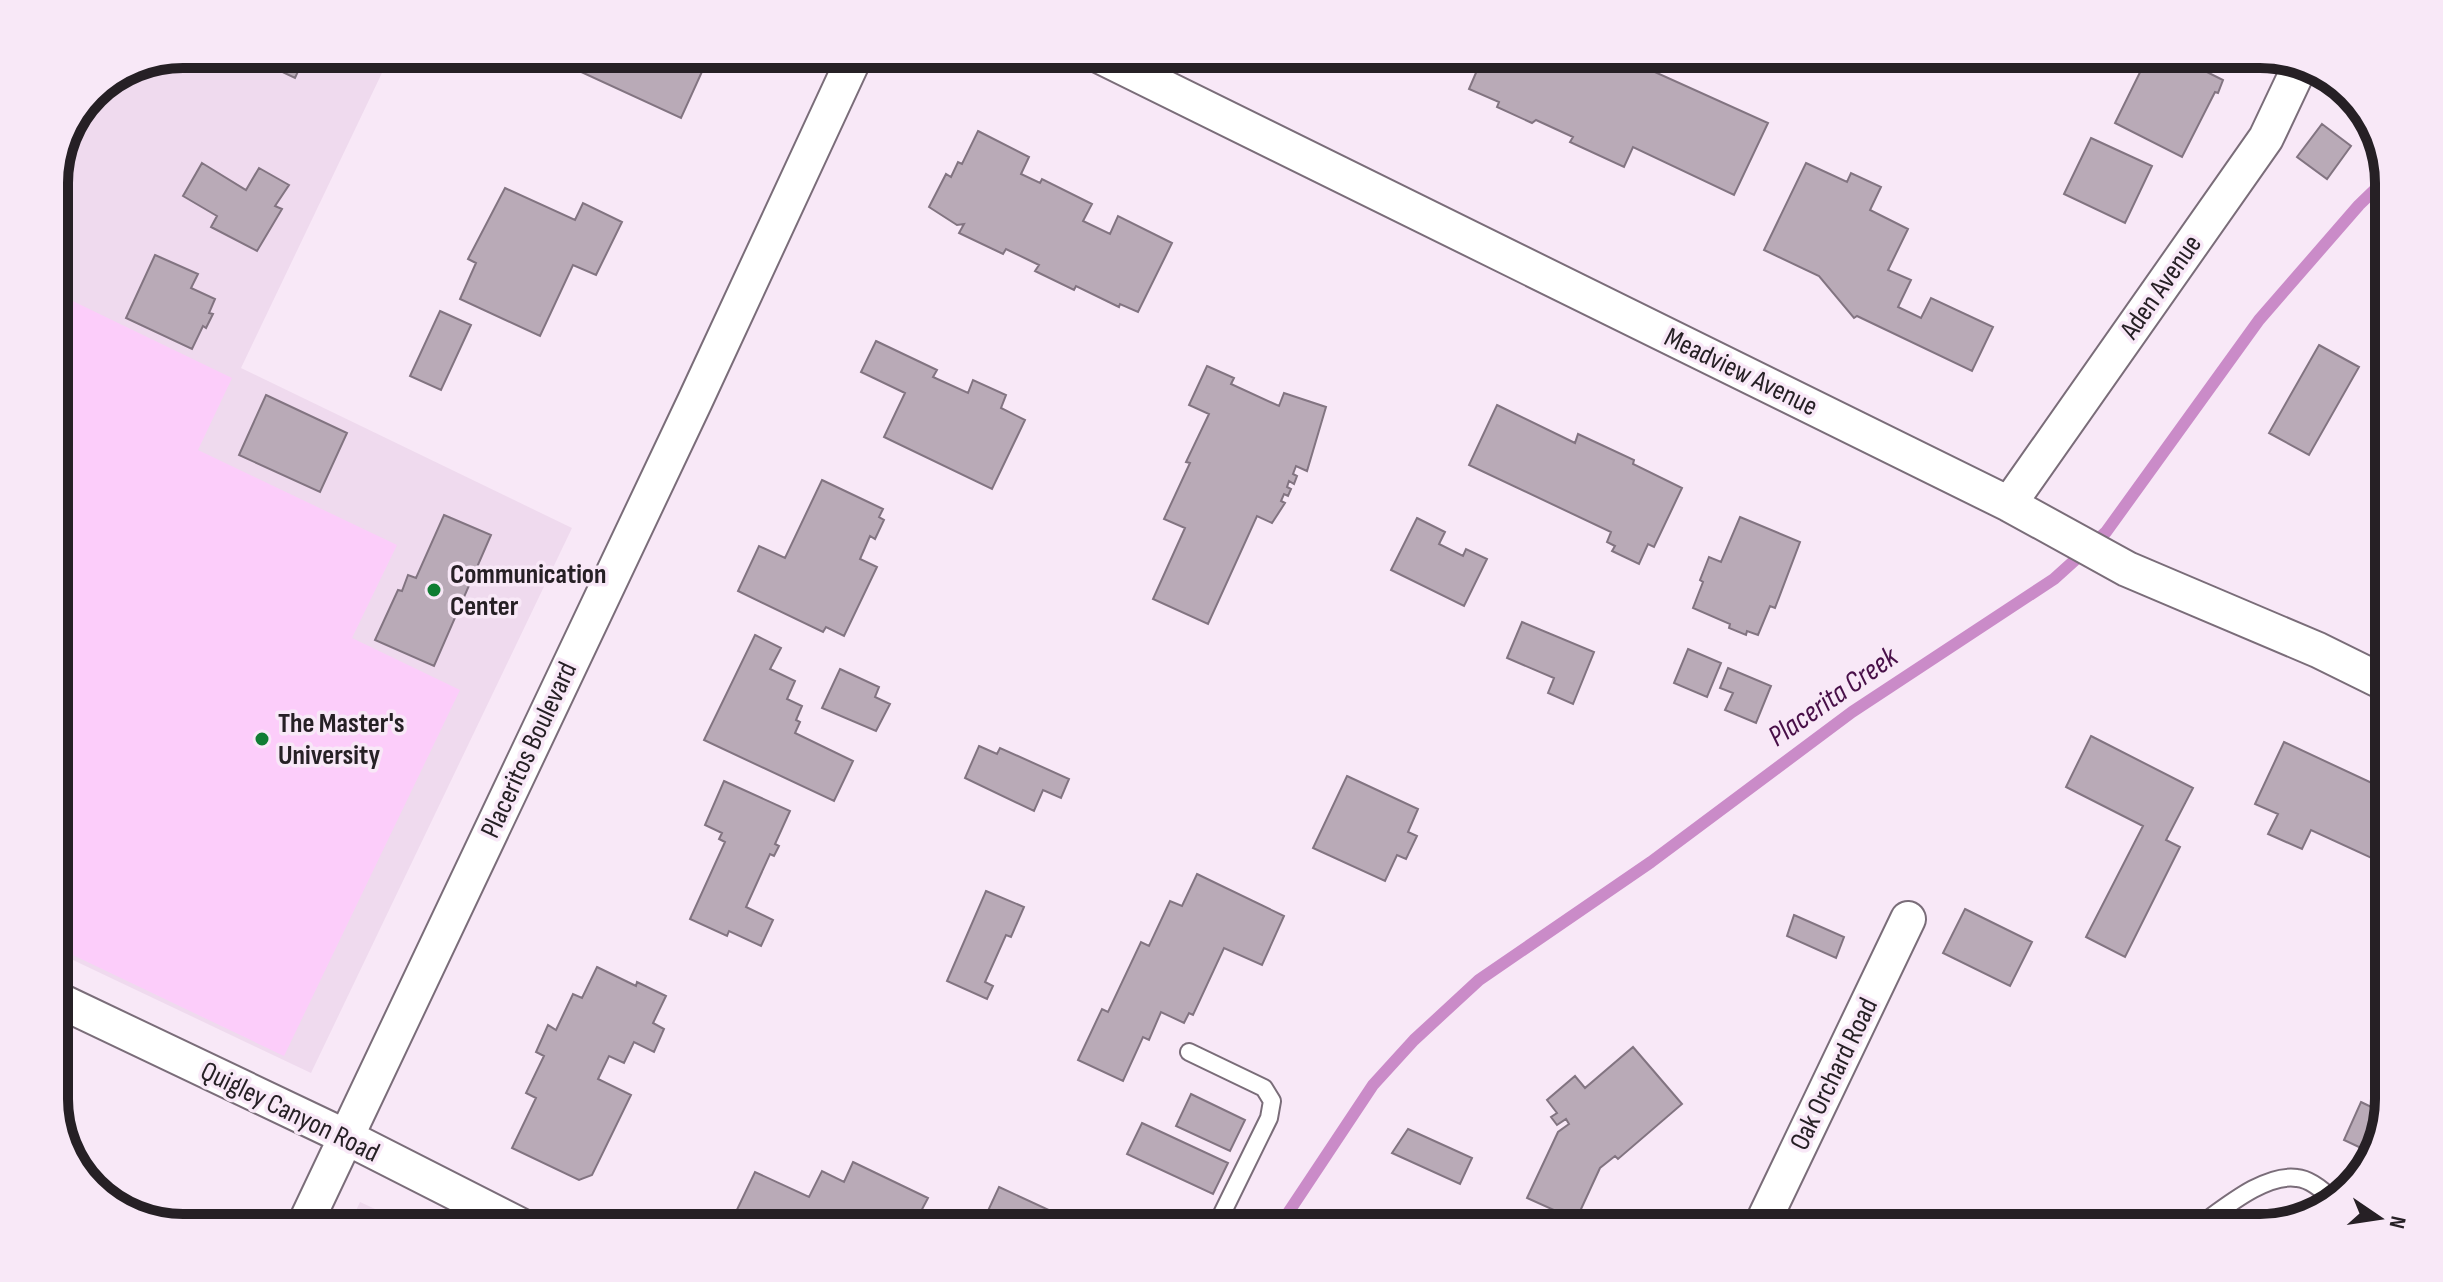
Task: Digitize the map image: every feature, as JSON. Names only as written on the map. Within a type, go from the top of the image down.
[{"type":"street","name":"Placeritos Boulevard","points":[[310,1214],[850,68]]},
{"type":"street","name":"Meadview Avenue","points":[[1124,68],[2009,504],[2127,569],[2318,650],[2375,678]]},
{"type":"street","name":"Aden Avenue","points":[[2009,504],[2266,138],[2296,74]]},
{"type":"street","name":"Oak Orchard Road","points":[[1767,1214],[1908,919]]},
{"type":"street","name":"Quigley Canyon Road","points":[[68,1005],[346,1137],[497,1214]]},
{"type":"lane","points":[[1189,1052],[1264,1088],[1272,1101],[1269,1118],[1222,1214]]},
{"type":"lane","points":[[2217,1214],[2266,1182],[2297,1177],[2326,1193]]},
{"type":"shaded area","name":"The Master's University","points":[[384,68],[241,368],[572,528],[311,1073],[68,958],[68,175],[80,132],[107,96],[125,83],[168,69]]},
{"type":"shaded area","points":[[68,299],[232,378],[198,450],[397,545],[352,638],[460,690],[284,1056],[68,953]]},
{"type":"shaded area","points":[[360,1202],[386,1214],[354,1214]]},
{"type":"building","points":[[274,68],[300,68],[295,78]]},
{"type":"building","points":[[580,68],[704,68],[681,118],[579,71]]},
{"type":"building","points":[[1478,68],[1646,68],[1768,123],[1734,195],[1633,147],[1624,167],[1570,142],[1573,137],[1497,107],[1499,102],[1469,89]]},
{"type":"building","points":[[2142,68],[2199,68],[2223,80],[2182,157],[2115,123]]},
{"type":"building","points":[[2322,124],[2351,146],[2327,179],[2297,157]]},
{"type":"building","points":[[978,131],[1029,157],[1021,174],[1040,183],[1042,179],[1092,204],[1083,221],[1110,234],[1118,216],[1172,243],[1138,312],[1120,304],[1119,307],[1076,286],[1074,290],[1035,271],[1039,265],[1006,249],[1003,254],[959,233],[964,224],[957,225],[929,207],[946,174],[951,177],[958,162],[962,164]]},
{"type":"building","points":[[2091,138],[2152,166],[2125,223],[2064,194]]},
{"type":"building","points":[[202,163],[246,190],[259,168],[289,185],[275,206],[282,209],[257,251],[211,227],[217,216],[183,196]]},
{"type":"building","points":[[1806,163],[1847,182],[1851,173],[1881,187],[1870,210],[1908,229],[1888,270],[1911,280],[1898,307],[1921,318],[1931,298],[1993,327],[1972,371],[1857,316],[1854,318],[1819,276],[1764,250]]},
{"type":"building","points":[[505,188],[575,220],[583,203],[622,222],[596,275],[573,265],[540,336],[460,299],[476,263],[468,259]]},
{"type":"building","points":[[155,255],[198,274],[191,288],[215,299],[209,313],[213,314],[206,328],[203,326],[192,349],[126,318]]},
{"type":"building","points":[[440,311],[471,325],[441,390],[410,376]]},
{"type":"building","points":[[876,341],[937,370],[933,377],[968,393],[973,380],[1006,395],[1001,408],[1025,420],[992,489],[884,437],[905,393],[861,372]]},
{"type":"building","points":[[2319,345],[2359,367],[2309,455],[2269,433]]},
{"type":"building","points":[[1207,366],[1234,378],[1231,384],[1279,406],[1284,393],[1326,407],[1307,471],[1296,466],[1294,484],[1289,481],[1287,487],[1291,489],[1288,496],[1284,494],[1281,501],[1285,503],[1272,523],[1257,516],[1208,624],[1153,599],[1185,528],[1164,519],[1209,414],[1189,405]]},
{"type":"building","points":[[266,395],[347,433],[320,492],[239,455]]},
{"type":"building","points":[[1497,405],[1575,443],[1578,434],[1634,460],[1633,464],[1682,488],[1654,547],[1648,544],[1639,564],[1612,551],[1615,546],[1607,542],[1611,532],[1469,465]]},
{"type":"building","points":[[822,480],[883,509],[879,517],[884,520],[875,539],[870,536],[860,559],[877,567],[844,636],[826,627],[823,632],[738,591],[759,546],[785,558]]},
{"type":"building","name":"Communication Center","points":[[444,515],[491,535],[434,666],[375,640],[398,590],[402,591],[408,575],[416,578]]},
{"type":"building","points":[[1740,517],[1800,542],[1775,608],[1770,606],[1758,635],[1747,631],[1746,635],[1729,628],[1730,624],[1693,608],[1709,557],[1721,562]]},
{"type":"building","points":[[1417,518],[1445,532],[1439,544],[1463,556],[1466,549],[1487,559],[1464,606],[1391,570]]},
{"type":"building","points":[[1522,622],[1594,652],[1573,704],[1548,693],[1554,678],[1507,658]]},
{"type":"building","points":[[755,635],[781,648],[770,669],[795,681],[787,699],[802,706],[795,733],[853,761],[834,801],[704,740]]},
{"type":"building","points":[[1688,649],[1721,663],[1707,697],[1674,683]]},
{"type":"building","points":[[1728,668],[1771,686],[1756,723],[1725,710],[1733,693],[1720,688]]},
{"type":"building","points":[[840,669],[879,687],[875,697],[890,704],[876,731],[822,708]]},
{"type":"building","points":[[2091,736],[2193,788],[2166,840],[2180,847],[2125,957],[2086,937],[2143,826],[2066,787]]},
{"type":"building","points":[[2284,742],[2375,784],[2375,860],[2311,830],[2302,849],[2268,834],[2278,814],[2255,804]]},
{"type":"building","points":[[979,746],[997,754],[1000,748],[1069,779],[1061,798],[1043,790],[1034,811],[965,778]]},
{"type":"building","points":[[1347,776],[1418,809],[1408,832],[1417,836],[1406,859],[1397,855],[1385,881],[1313,848]]},
{"type":"building","points":[[724,781],[790,811],[775,844],[779,846],[774,856],[770,854],[746,907],[773,920],[761,946],[729,931],[727,936],[690,919],[725,842],[719,839],[722,833],[705,825]]},
{"type":"building","points":[[1197,874],[1284,916],[1262,965],[1224,948],[1193,1015],[1189,1013],[1184,1023],[1161,1012],[1149,1040],[1143,1037],[1123,1081],[1078,1060],[1102,1009],[1108,1012],[1141,942],[1149,946],[1170,901],[1182,906]]},
{"type":"building","points":[[986,891],[1024,907],[1011,937],[1006,935],[985,982],[993,986],[987,999],[947,981]]},
{"type":"building","points":[[1965,909],[2032,942],[2010,986],[1943,953]]},
{"type":"building","points":[[1794,915],[1844,937],[1836,958],[1787,936]]},
{"type":"building","points":[[597,967],[636,986],[637,982],[666,996],[653,1023],[664,1029],[654,1052],[634,1042],[624,1063],[609,1056],[598,1079],[631,1095],[592,1175],[579,1180],[512,1148],[536,1098],[526,1093],[544,1056],[536,1052],[548,1025],[556,1030],[573,994],[582,998]]},
{"type":"building","points":[[1633,1047],[1682,1104],[1618,1159],[1615,1156],[1600,1168],[1579,1214],[1563,1214],[1527,1198],[1558,1132],[1569,1124],[1566,1119],[1557,1125],[1551,1117],[1557,1113],[1547,1100],[1575,1076],[1585,1088]]},
{"type":"building","points":[[1191,1094],[1245,1120],[1230,1151],[1176,1126]]},
{"type":"building","points":[[2361,1102],[2374,1108],[2363,1149],[2344,1140]]},
{"type":"building","points":[[1142,1123],[1228,1163],[1213,1194],[1127,1154]]},
{"type":"building","points":[[1408,1129],[1472,1158],[1460,1184],[1392,1153]]},
{"type":"building","points":[[853,1162],[928,1198],[920,1214],[735,1214],[755,1172],[809,1197],[822,1171],[844,1182]]},
{"type":"building","points":[[999,1187],[1058,1214],[986,1214]]},
{"type":"waterway","name":"Placerita Creek","points":[[1287,1214],[1373,1085],[1414,1040],[1479,980],[1651,862],[1852,712],[2054,579],[2106,532],[2259,320],[2375,190]]},
{"type":"place","name":"Communication Center","points":[[434,590]]},
{"type":"place","name":"The Master's University","points":[[262,739]]}]
